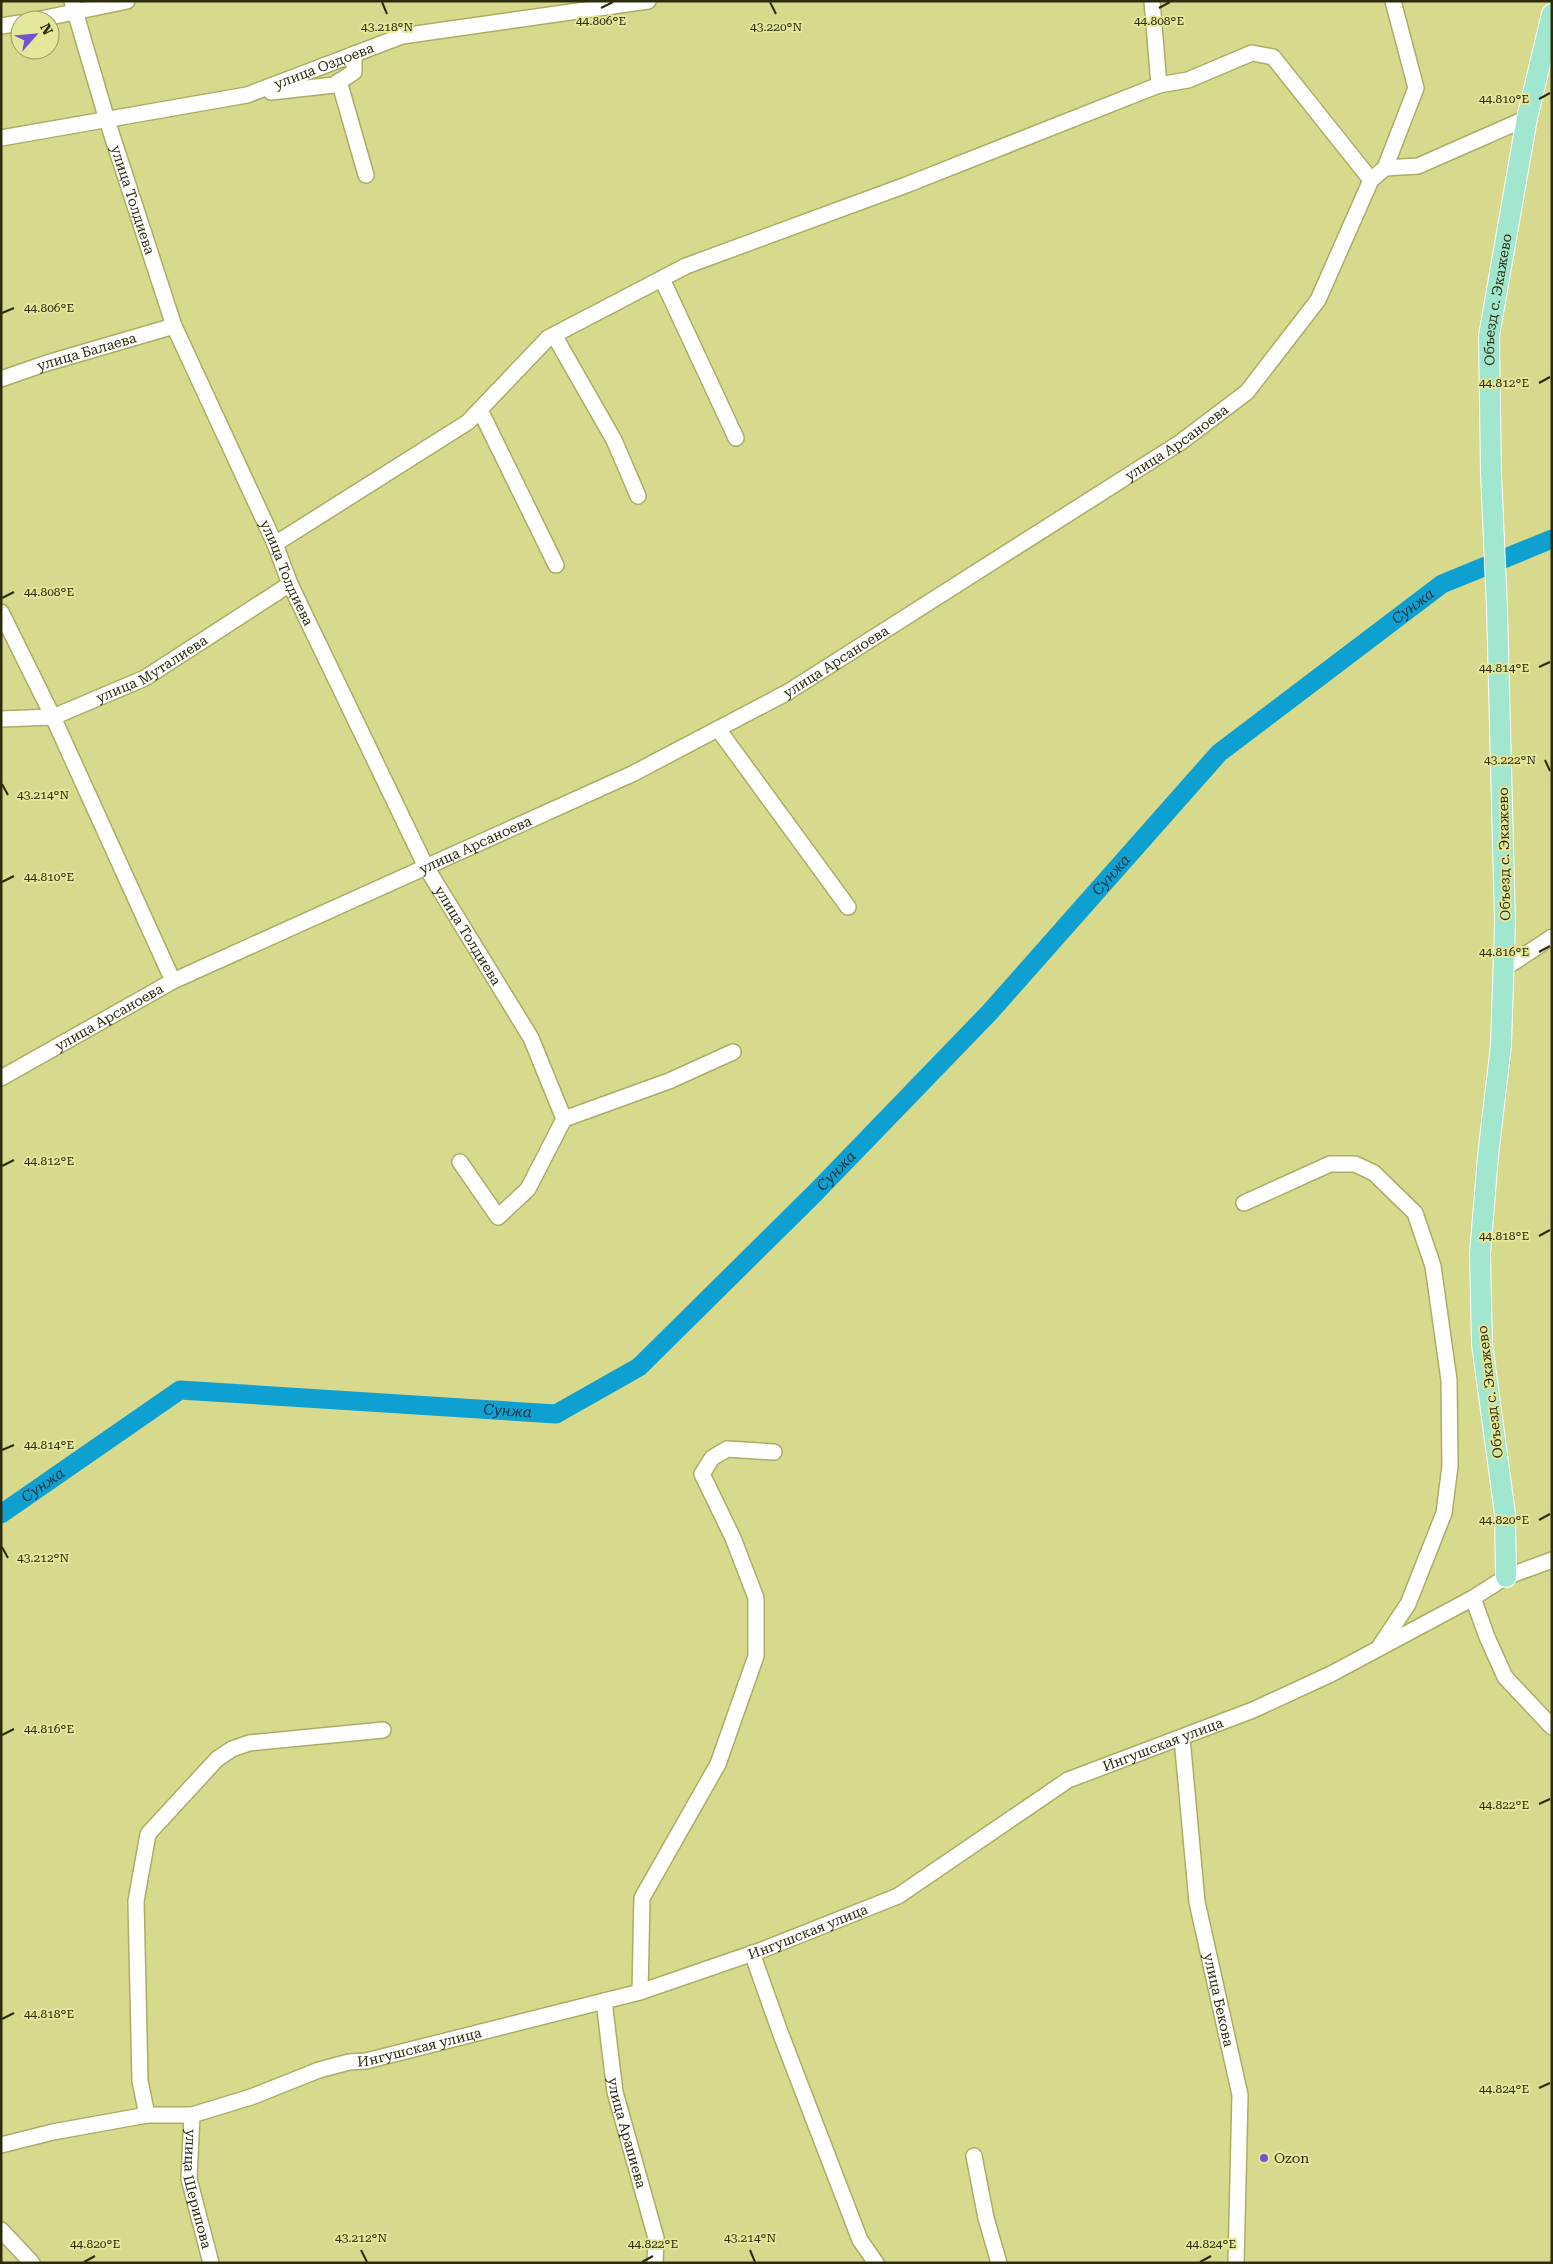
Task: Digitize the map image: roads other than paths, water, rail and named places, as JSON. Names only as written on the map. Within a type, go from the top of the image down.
[{"type":"main road","name":"Объезд с. Экажево","points":[[1506,1577],[1505,1514],[1482,1344],[1480,1254],[1488,1156],[1501,1045],[1505,968],[1489,336],[1527,118],[1552,14]]},
{"type":"street","points":[[60,12],[75,7],[127,1]]},
{"type":"street","name":"улица Оздоева","points":[[1,138],[248,95],[402,36],[648,1]]},
{"type":"street","points":[[1152,1],[1159,85]]},
{"type":"street","name":"улица Арсаноева","points":[[1,1078],[174,982],[632,774],[788,692],[1182,442],[1247,392],[1318,300],[1371,180],[1385,168],[1416,88],[1393,1]]},
{"type":"street","name":"улица Толдиева","points":[[75,7],[107,120],[174,326],[275,544],[290,584],[426,866],[531,1038],[564,1119]]},
{"type":"street","points":[[275,544],[468,422],[548,338],[686,266],[906,185],[1159,85],[1188,80],[1252,53],[1273,57],[1371,180]]},
{"type":"street","points":[[248,95],[334,85],[354,72],[354,54]]},
{"type":"street","points":[[339,81],[366,176]]},
{"type":"street","points":[[1385,168],[1418,166],[1527,118]]},
{"type":"street","points":[[662,279],[736,438]]},
{"type":"street","name":"улица Балаева","points":[[1,379],[47,363],[174,326]]},
{"type":"street","points":[[554,335],[614,440],[638,496]]},
{"type":"street","points":[[480,410],[556,565]]},
{"type":"street","name":"улица Муталиева","points":[[1,719],[54,717],[146,678],[290,584]]},
{"type":"street","points":[[1,612],[54,717],[174,982]]},
{"type":"street","points":[[718,728],[848,907]]},
{"type":"street","points":[[1505,968],[1552,937]]},
{"type":"street","points":[[460,1162],[498,1217],[528,1189],[564,1119],[669,1081],[733,1052]]},
{"type":"street","points":[[1244,1203],[1330,1164],[1355,1164],[1374,1173],[1415,1213],[1433,1266],[1449,1380],[1450,1466],[1444,1513],[1408,1604],[1379,1648]]},
{"type":"street","points":[[640,1992],[642,1898],[718,1764],[756,1656],[756,1598],[733,1538],[702,1474],[712,1458],[727,1449],[774,1452]]},
{"type":"street","name":"Ингушская улица","points":[[1,2145],[52,2132],[147,2115],[192,2115],[251,2097],[320,2070],[349,2062],[366,2061],[640,1992],[752,1953],[898,1896],[1068,1780],[1253,1710],[1331,1674],[1473,1598],[1506,1577],[1552,1560]]},
{"type":"street","points":[[1473,1598],[1487,1637],[1505,1677],[1552,1727]]},
{"type":"street","points":[[147,2115],[140,2081],[136,1901],[148,1834],[217,1759],[232,1749],[249,1743],[383,1730]]},
{"type":"street","name":"улица Бекова","points":[[1182,1738],[1197,1902],[1240,2095],[1236,2263]]},
{"type":"street","points":[[752,1953],[780,2032],[860,2240],[876,2263]]},
{"type":"street","name":"улица Арапиева","points":[[604,2001],[615,2092],[656,2238],[655,2263]]},
{"type":"street","name":"улица Шерипова","points":[[192,2115],[189,2179],[211,2263]]},
{"type":"street","points":[[974,2156],[986,2218],[999,2263]]},
{"type":"street","points":[[1,2230],[32,2263]]},
{"type":"waterway","name":"Сунжа","points":[[1,1514],[180,1390],[556,1414],[639,1367],[815,1193],[989,1013],[1219,753],[1442,584],[1552,539]]},
{"type":"place","name":"Ozon","points":[[1264,2158]]}]
